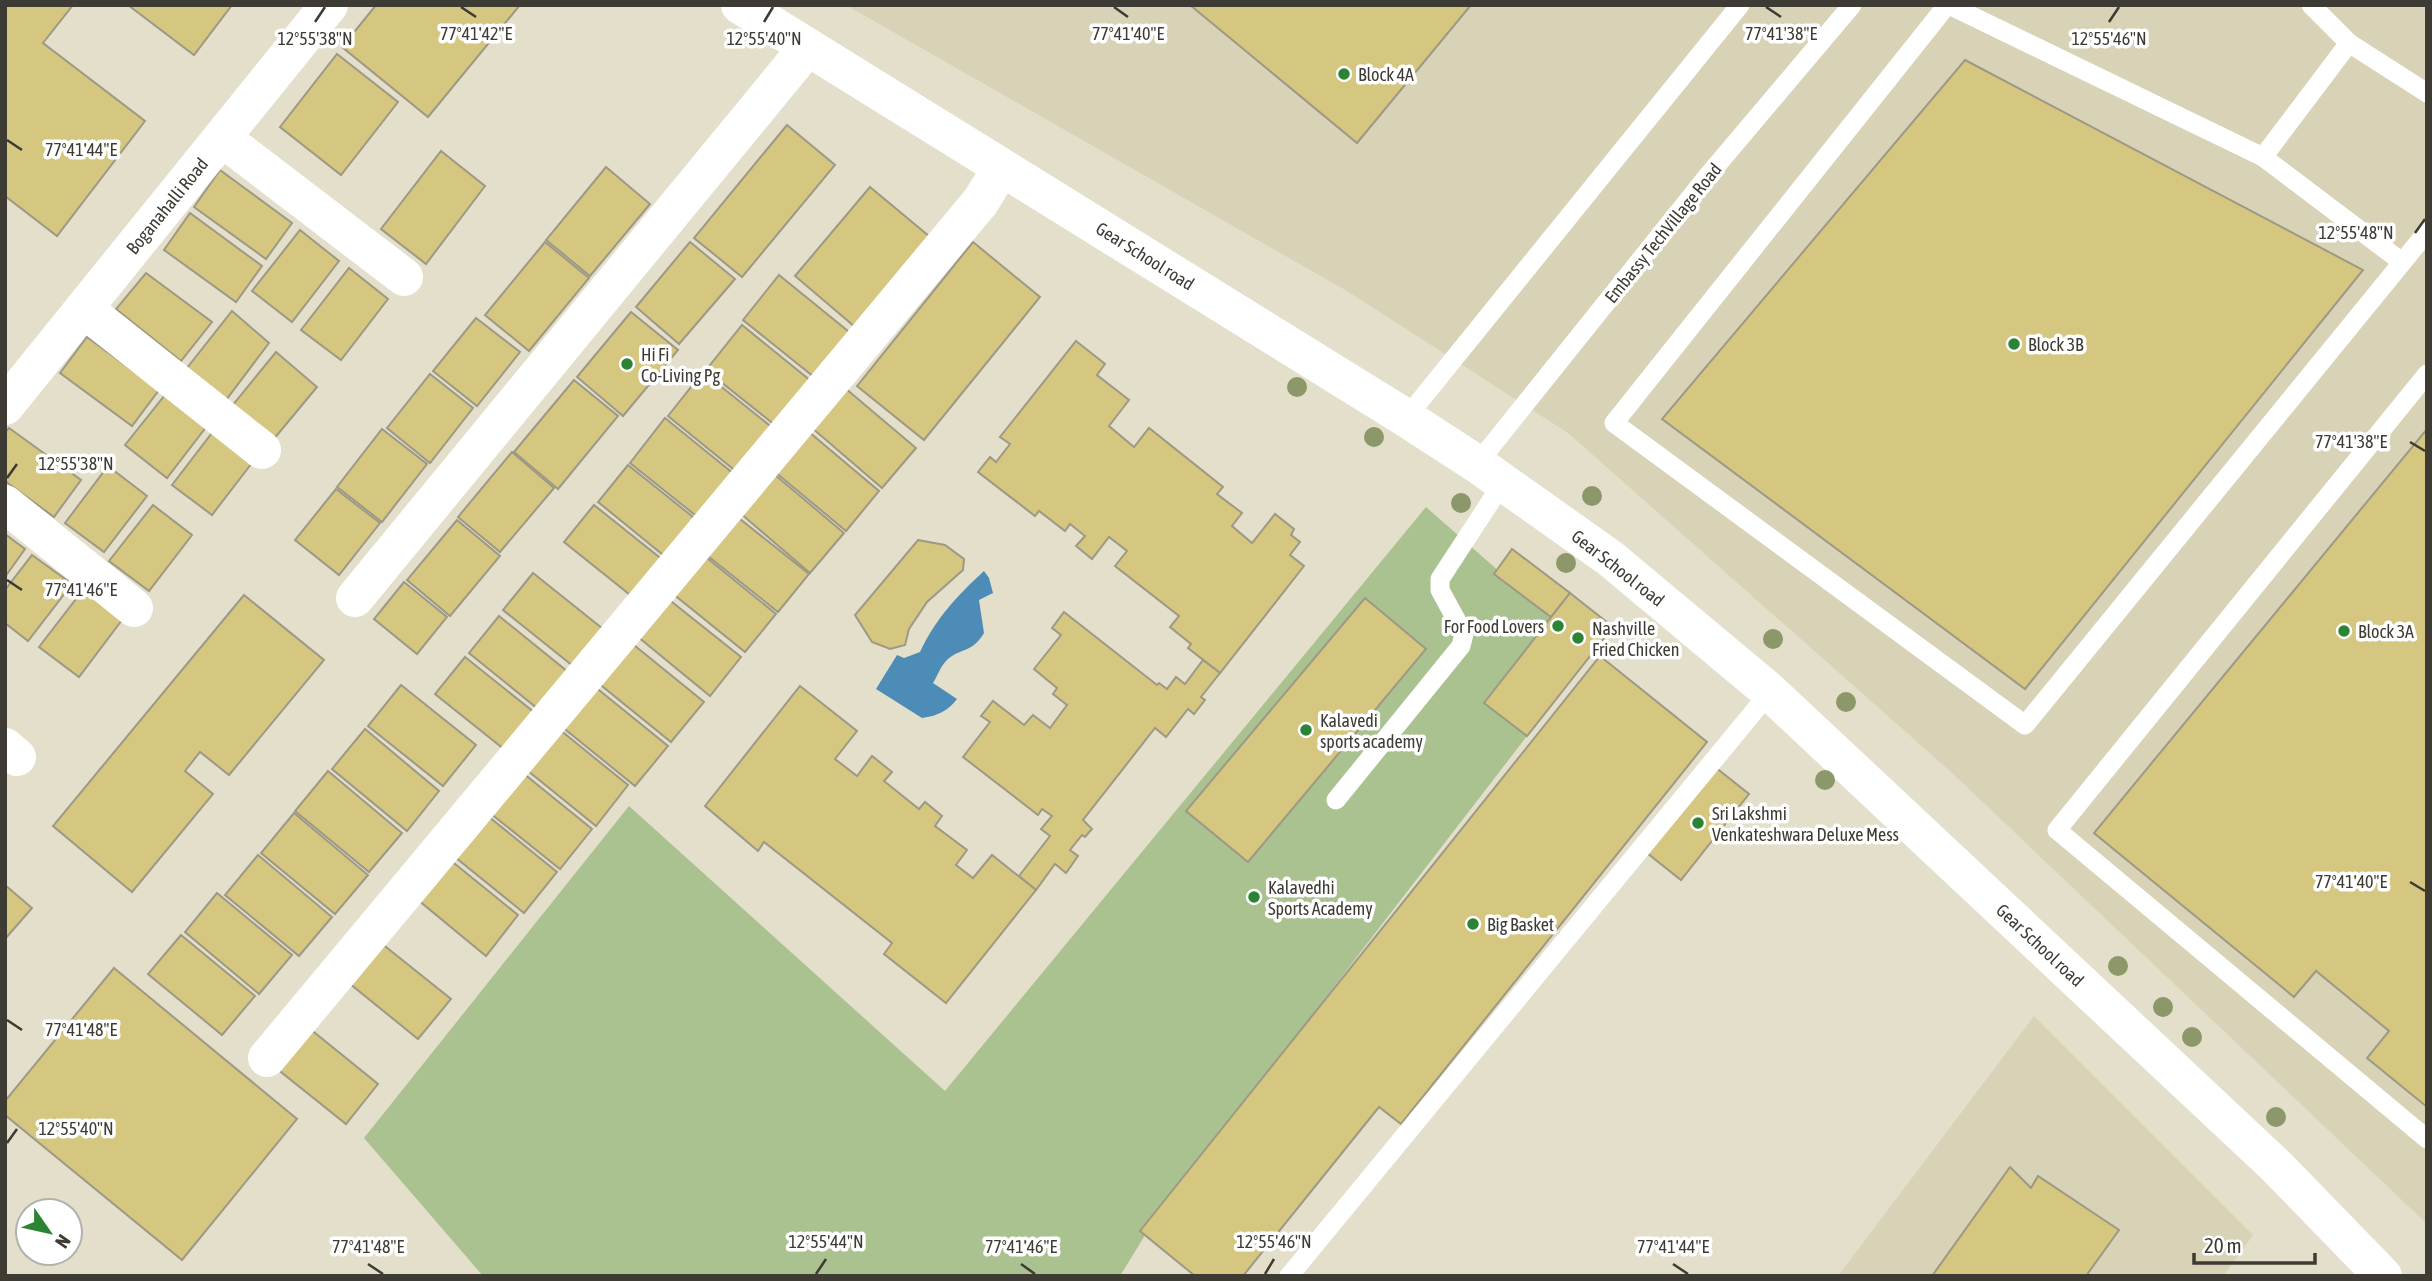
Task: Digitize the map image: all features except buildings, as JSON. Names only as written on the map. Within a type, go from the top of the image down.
[{"type":"street","name":"Boganahalli Road","points":[[5,406],[329,5]]},
{"type":"street","name":"Gear School road","points":[[740,5],[1406,418],[1611,559],[1770,692],[2276,1166],[2383,1276]]},
{"type":"street","points":[[355,598],[807,48]]},
{"type":"street","points":[[222,138],[404,277]]},
{"type":"street","points":[[267,1058],[972,212],[1001,167]]},
{"type":"street","points":[[84,309],[261,450]]},
{"type":"street","points":[[5,504],[134,608]]},
{"type":"lane","points":[[1406,418],[1740,5]]},
{"type":"lane","name":"Embassy TechVillage Road","points":[[1336,800],[1461,646],[1464,634],[1440,590],[1440,579],[1490,474],[1706,178],[1852,5]]},
{"type":"lane","points":[[2402,262],[2263,157],[1948,5],[1614,422],[2025,725],[2427,232]]},
{"type":"lane","points":[[2311,5],[2350,43],[2427,93]]},
{"type":"lane","points":[[2263,157],[2350,43]]},
{"type":"lane","points":[[2427,374],[2057,830],[2427,1139]]},
{"type":"lane","points":[[1289,1276],[1770,692]]},
{"type":"shaded area","points":[[846,5],[2427,5],[2427,1224],[1951,772],[1568,433],[1347,291]]},
{"type":"shaded area","points":[[2034,1016],[2253,1235],[2223,1276],[1838,1276]]},
{"type":"green space","points":[[1426,507],[1551,617],[1484,703],[1527,736],[1155,1219],[1120,1276],[483,1276],[364,1138],[629,806],[945,1091]]},
{"type":"water","points":[[984,571],[993,593],[979,600],[984,633],[971,647],[948,659],[933,683],[957,699],[954,703],[942,712],[922,718],[876,689],[897,655],[904,658],[920,652],[948,608]]},
{"type":"place","name":"Block 4A","points":[[1344,74]]},
{"type":"place","name":"Block 3B","points":[[2014,344]]},
{"type":"place","name":"Hi Fi Co-Living Pg","points":[[627,364]]},
{"type":"place","name":"For Food Lovers","points":[[1558,626]]},
{"type":"place","name":"Block 3A","points":[[2344,631]]},
{"type":"place","name":"Nashville Fried Chicken","points":[[1578,638]]},
{"type":"place","name":"Kalavedi sports academy","points":[[1306,730]]},
{"type":"place","name":"Sri Lakshmi Venkateshwara Deluxe Mess","points":[[1698,823]]},
{"type":"place","name":"Kalavedhi Sports Academy","points":[[1254,897]]},
{"type":"place","name":"Big Basket","points":[[1473,924]]}]
